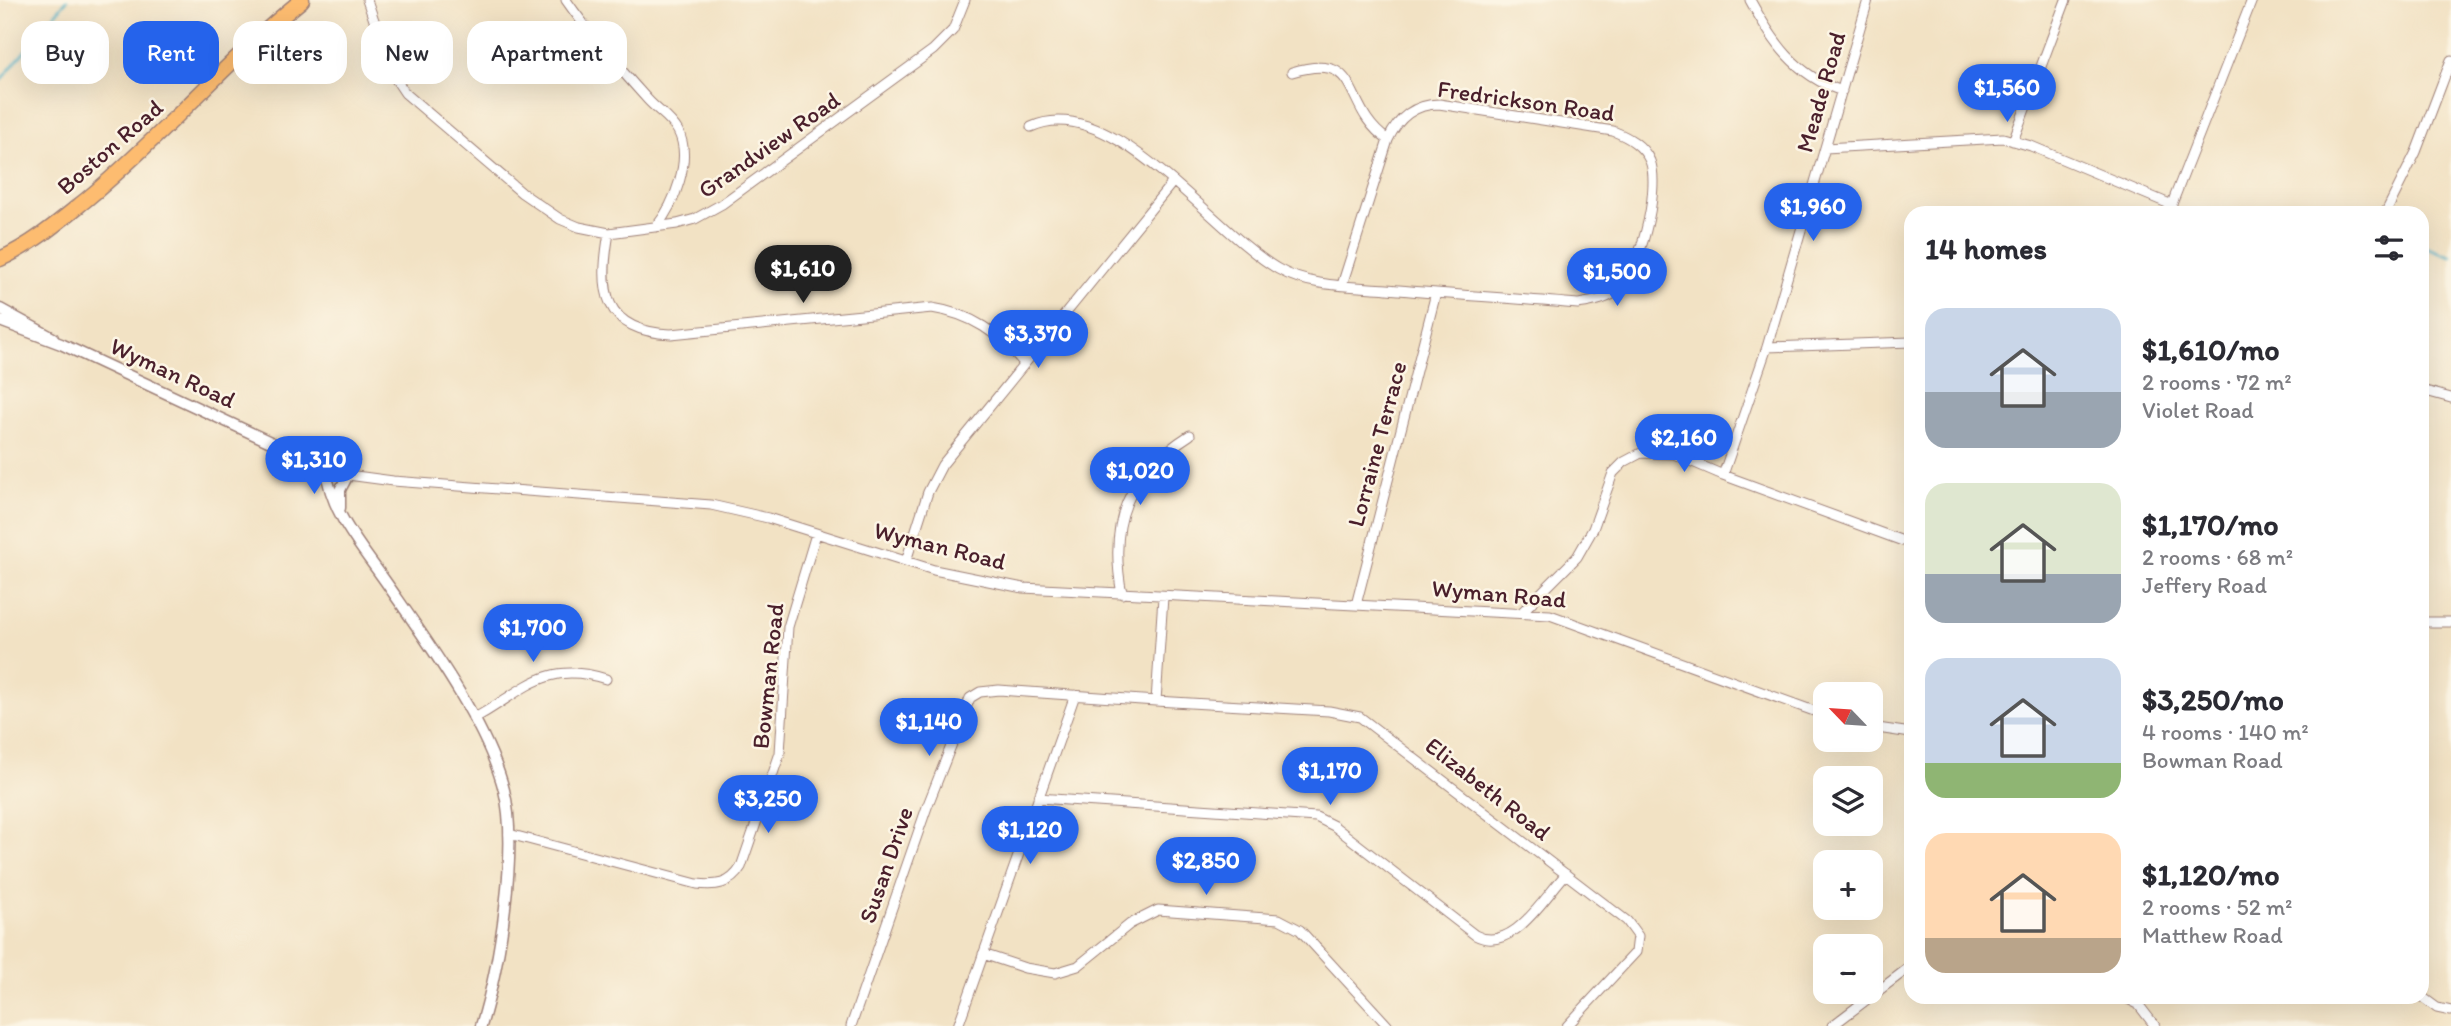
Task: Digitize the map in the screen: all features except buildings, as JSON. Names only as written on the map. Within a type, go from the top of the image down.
[{"type":"main road","name":"Boston Road","points":[[0,259],[59,222],[111,179],[163,132],[258,36],[302,0]]},
{"type":"street","name":"Grandview Road","points":[[367,0],[393,75],[405,93],[543,208],[579,227],[609,233],[656,227],[695,219],[707,213],[933,50],[953,30],[965,0]]},
{"type":"street","points":[[566,0],[601,48],[678,131],[683,156],[672,203],[656,227]]},
{"type":"street","points":[[1751,0],[1791,62],[1810,77],[1842,91]]},
{"type":"street","name":"Meade Road","points":[[1723,475],[1767,347],[1868,0]]},
{"type":"street","points":[[2013,141],[2066,0]]},
{"type":"street","points":[[2171,206],[2252,0]]},
{"type":"street","points":[[2389,206],[2416,152],[2451,60]]},
{"type":"street","points":[[1292,72],[1318,65],[1337,70],[1347,81],[1368,123],[1388,140]]},
{"type":"street","name":"Fredrickson Road","points":[[1031,127],[1047,119],[1084,124],[1108,133],[1137,152],[1275,268],[1304,280],[1342,285],[1578,304],[1614,293],[1632,270],[1648,216],[1653,174],[1649,159],[1628,137],[1613,131],[1425,104],[1408,113],[1388,140],[1342,285]]},
{"type":"street","points":[[1825,148],[1991,137],[2013,141],[2163,206]]},
{"type":"street","points":[[906,561],[928,492],[942,465],[1172,183]]},
{"type":"street","points":[[609,233],[603,282],[609,304],[622,321],[643,331],[670,334],[932,308],[962,314],[979,322],[1010,346],[1024,363]]},
{"type":"street","name":"Lorraine Terrace","points":[[1356,605],[1436,293]]},
{"type":"street","name":"Wyman Road","points":[[0,309],[40,328],[61,344]]},
{"type":"street","name":"Wyman Road","points":[[0,321],[61,344],[326,468],[348,475],[393,481],[693,502],[768,518],[906,561],[991,583],[1163,597],[1550,615],[1584,625],[1813,711]]},
{"type":"street","points":[[1767,347],[1904,342]]},
{"type":"street","points":[[2429,392],[2451,398]]},
{"type":"street","points":[[1122,594],[1118,574],[1120,537],[1129,496],[1144,471],[1190,435]]},
{"type":"street","points":[[1522,612],[1577,557],[1593,529],[1610,479],[1624,462],[1641,453],[1662,452],[1904,541]]},
{"type":"street","points":[[326,468],[330,492],[340,515],[414,622],[473,719],[501,779],[509,834],[494,971],[481,1026]]},
{"type":"street","points":[[340,515],[340,490],[348,475]]},
{"type":"street","name":"Bowman Road","points":[[509,834],[697,884],[719,885],[733,878],[741,867],[780,753],[788,627],[816,534]]},
{"type":"street","points":[[1156,701],[1163,597]]},
{"type":"street","points":[[2429,622],[2451,622]]},
{"type":"street","points":[[473,719],[533,679],[576,675],[607,680]]},
{"type":"street","name":"Susan Drive","points":[[850,1026],[927,807],[970,698],[987,691],[1156,701]]},
{"type":"street","points":[[958,1026],[1075,695]]},
{"type":"street","name":"Elizabeth Road","points":[[1156,701],[1329,711],[1360,717],[1627,921],[1635,929],[1639,942],[1631,958],[1567,1026]]},
{"type":"street","points":[[1883,729],[1904,732]]},
{"type":"street","points":[[1038,798],[1316,817],[1334,826],[1475,935],[1491,941],[1510,934],[1566,874]]},
{"type":"street","points":[[983,954],[1026,968],[1055,973],[1078,967],[1130,924],[1158,910],[1279,919],[1300,930],[1388,1026]]},
{"type":"street","points":[[1832,1026],[1904,970]]},
{"type":"street","points":[[2429,1002],[2437,1008],[2451,1011]]},
{"type":"street","points":[[2138,1004],[2155,1026]]},
{"type":"waterway","points":[[0,81],[67,0]]},
{"type":"waterway","points":[[2429,248],[2451,256]]}]
